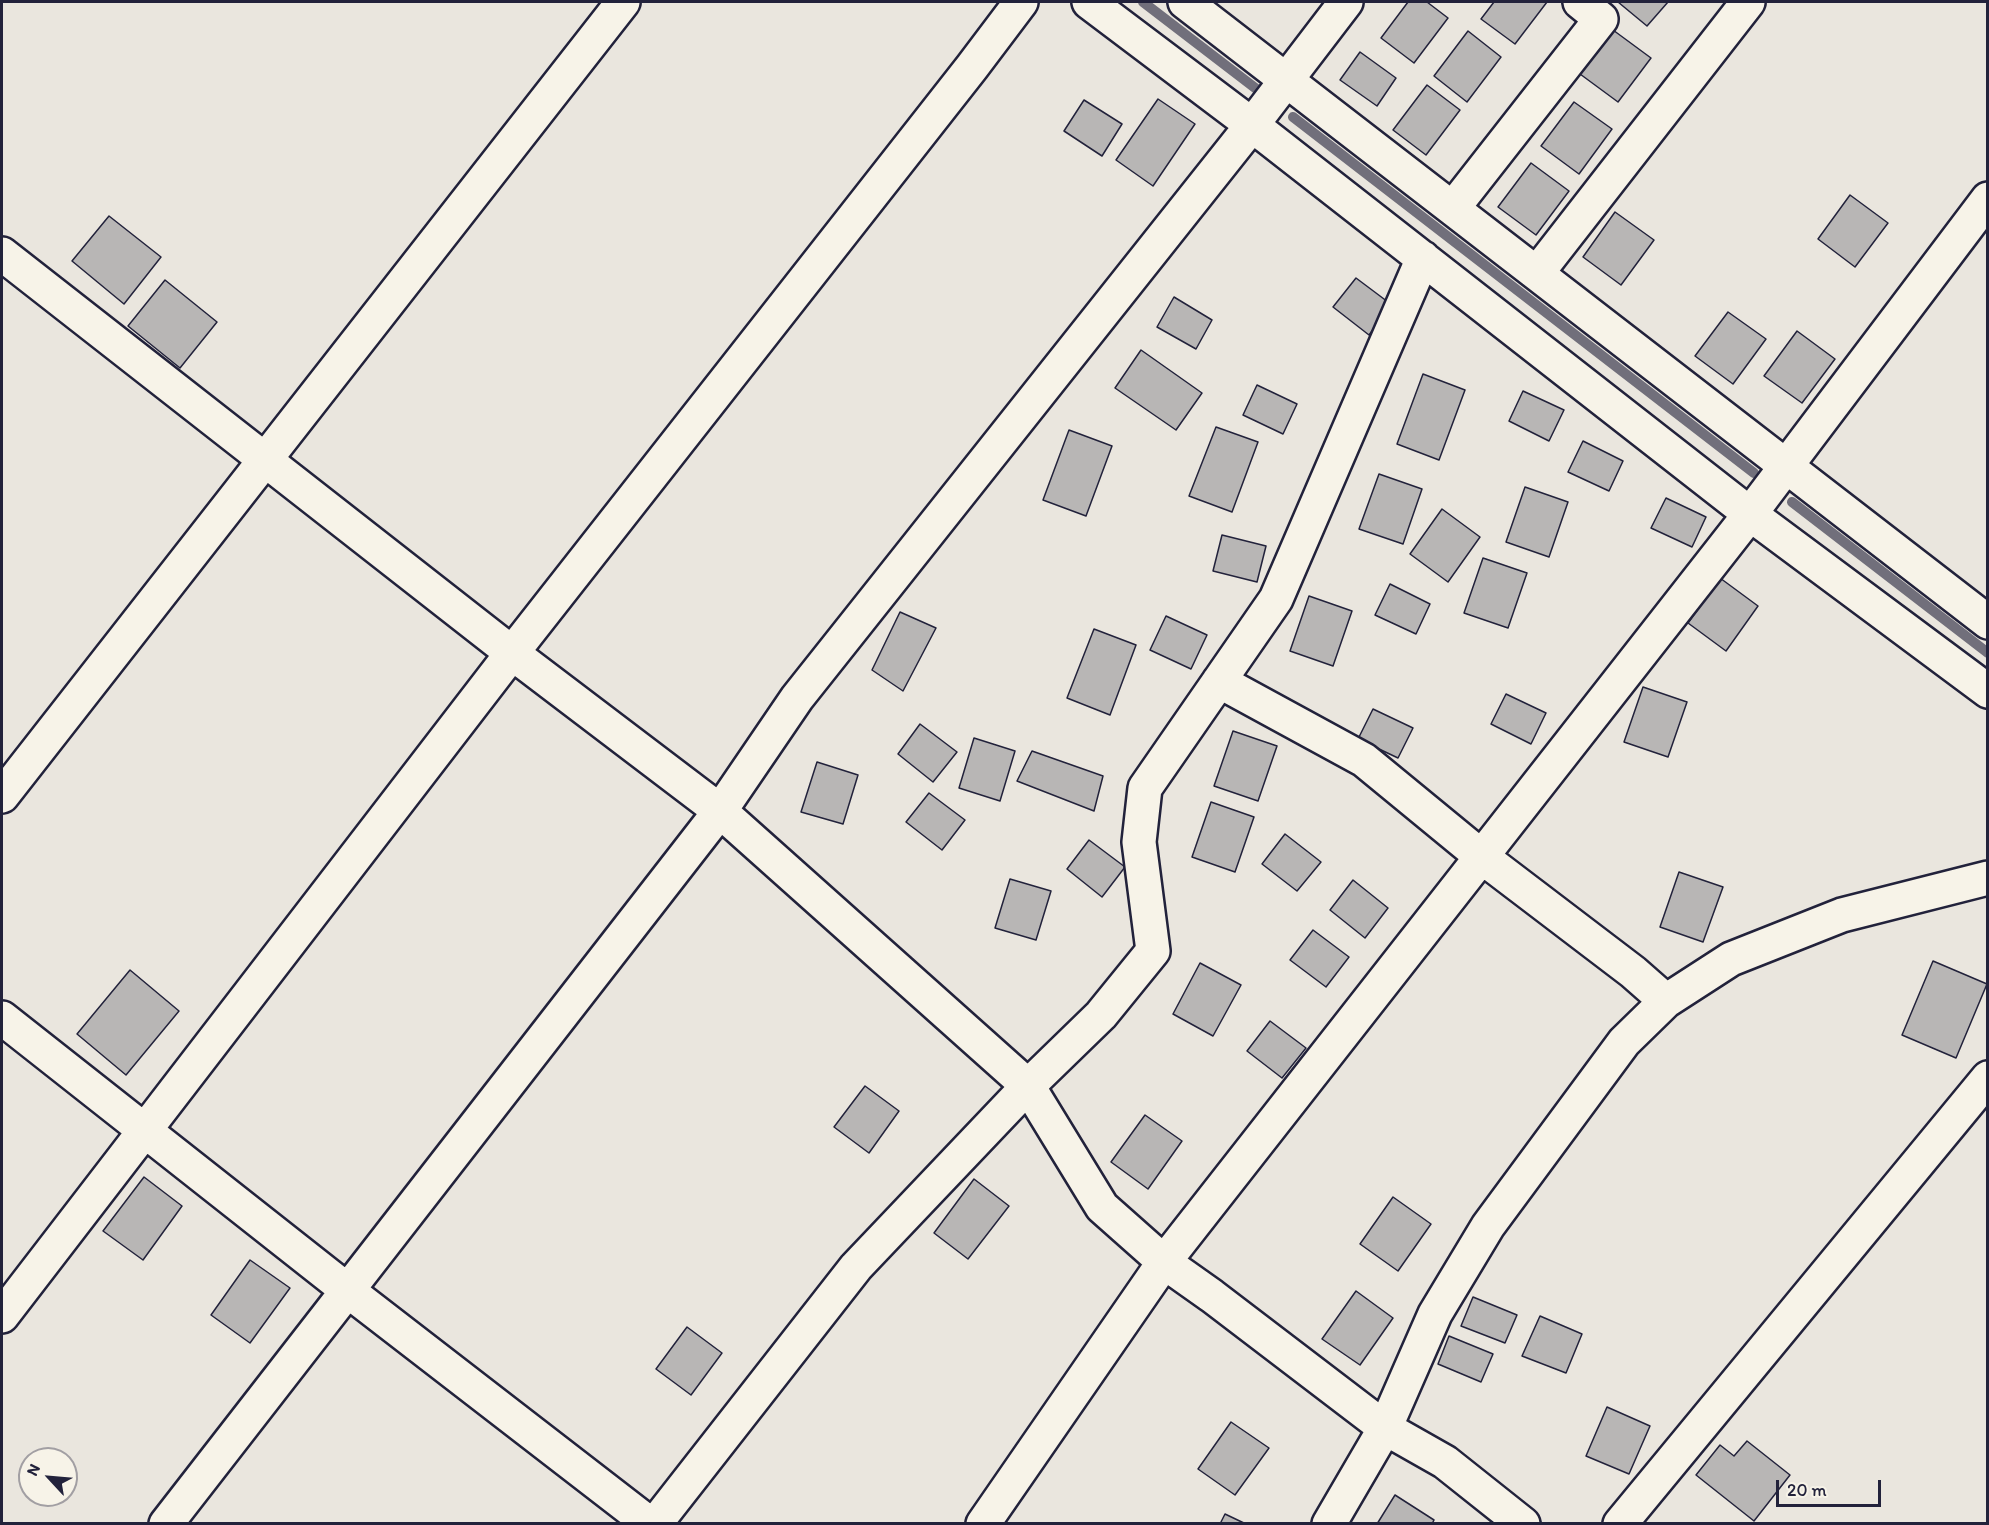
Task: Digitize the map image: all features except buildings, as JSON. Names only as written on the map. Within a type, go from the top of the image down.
[{"type":"street","points":[[2,796],[623,2]]},
{"type":"street","points":[[2,1316],[512,653],[1021,2]]},
{"type":"street","points":[[1089,2],[1252,125],[1750,514],[1988,691]]},
{"type":"street","points":[[1185,2],[1988,622]]},
{"type":"street","points":[[166,1524],[720,811],[797,698],[1252,125],[1346,2]]},
{"type":"street","points":[[1453,208],[1602,19],[1580,2]]},
{"type":"street","points":[[1537,273],[1748,2]]},
{"type":"street","points":[[983,1524],[1164,1263],[1750,514],[1988,199]]},
{"type":"street","points":[[2,254],[512,653],[720,811],[1028,1086],[1102,1207],[1164,1263],[1212,1296],[1385,1428],[1444,1462],[1523,1524]]},
{"type":"street","points":[[2,1018],[347,1290],[652,1524],[856,1267],[1028,1086],[1101,1015],[1153,951],[1139,842],[1145,788],[1276,599],[1422,258]]},
{"type":"street","points":[[1219,681],[1364,760],[1482,856],[1633,972],[1666,1001]]},
{"type":"street","points":[[1329,1524],[1385,1428],[1435,1314],[1488,1226],[1624,1042],[1666,1001],[1731,959],[1842,915],[1988,878]]},
{"type":"street","points":[[1620,1524],[1988,1078]]},
{"type":"waterway","points":[[1143,2],[1263,94]]},
{"type":"waterway","points":[[1293,117],[1754,473]]},
{"type":"waterway","points":[[1792,502],[1988,653]]}]
